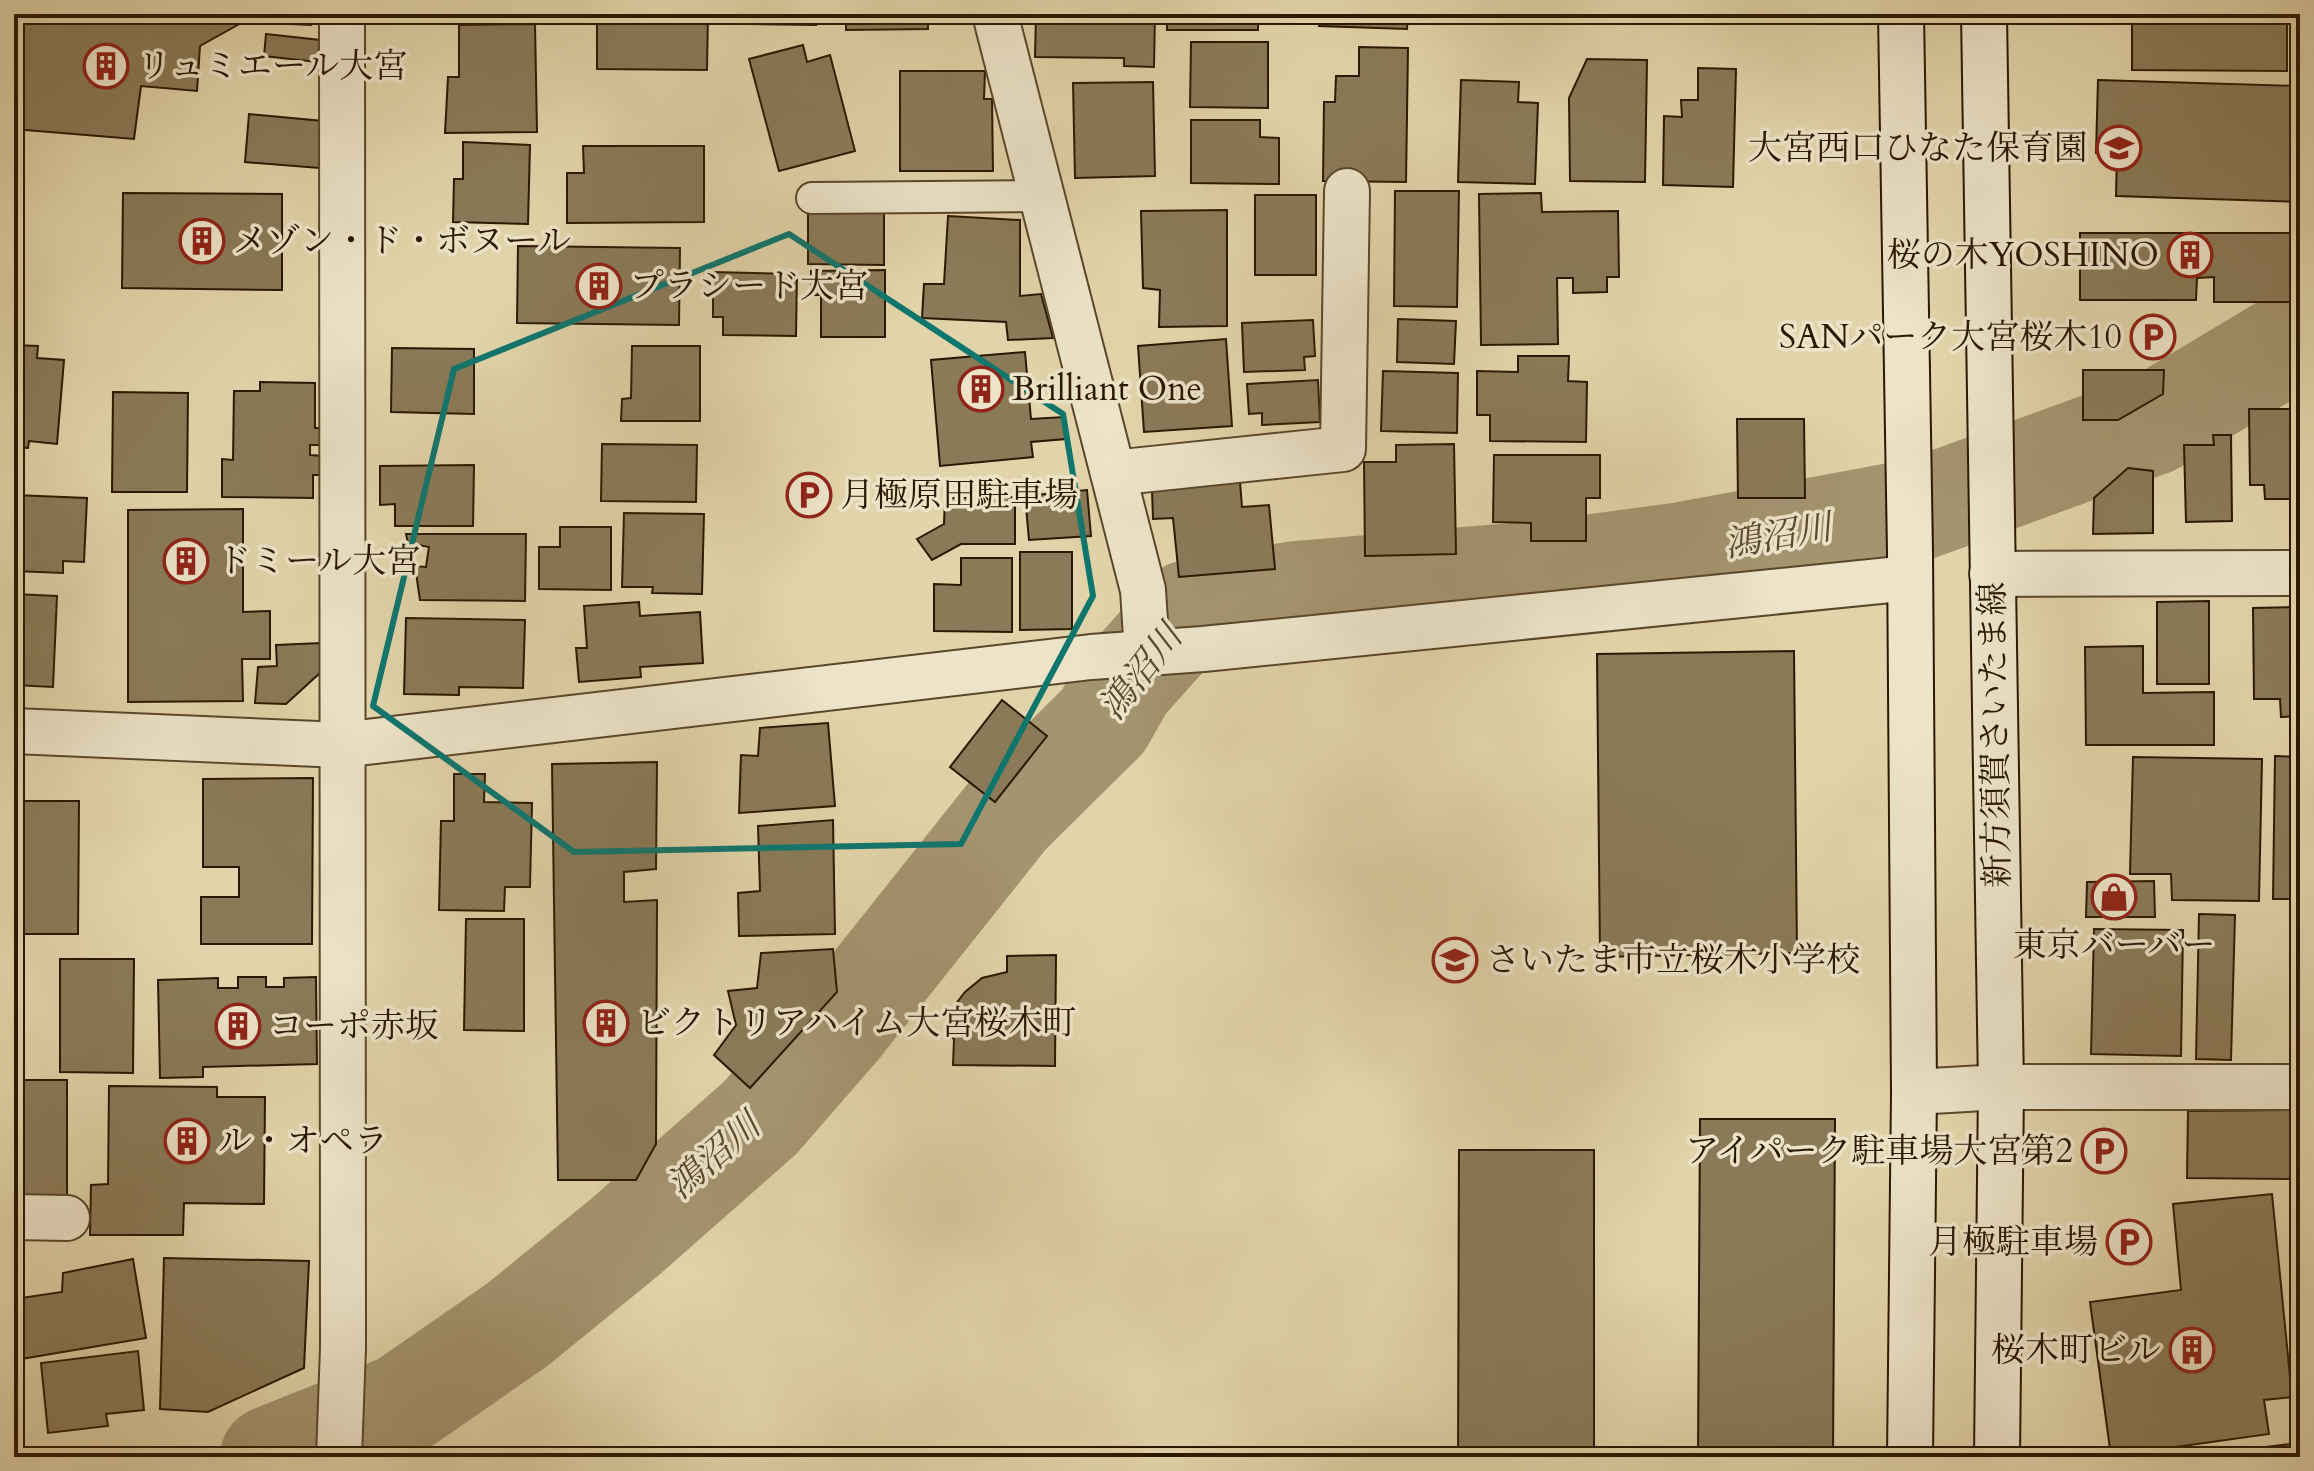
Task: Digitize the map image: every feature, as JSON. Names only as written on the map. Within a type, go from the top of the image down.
[{"type":"street","points":[[339,1457],[343,1348],[342,14]]},
{"type":"street","points":[[995,14],[1143,590],[1147,653]]},
{"type":"street","points":[[1901,14],[1914,1092],[1910,1457]]},
{"type":"street","name":"新方須賀さいたま線","points":[[1984,14],[2001,1087],[1997,1457]]},
{"type":"street","points":[[1113,473],[1343,449],[1347,191]]},
{"type":"street","points":[[1992,560],[2300,573]]},
{"type":"street","points":[[14,731],[341,745],[1091,657],[1203,649],[1910,565]]},
{"type":"street","points":[[1914,1092],[2001,1087],[2300,1087]]},
{"type":"street","points":[[14,1217],[67,1218]]},
{"type":"lane","points":[[812,198],[1042,196]]},
{"type":"highlighted area","points":[[789,234],[1063,414],[1093,596],[961,844],[574,852],[373,706],[454,369]]},
{"type":"building","name":"リュミエール大宮","points":[[14,14],[311,14],[311,25],[243,22],[200,46],[197,91],[141,86],[134,139],[14,129]]},
{"type":"building","points":[[597,14],[708,14],[707,70],[597,69]]},
{"type":"building","points":[[749,14],[816,14],[816,25],[749,24]]},
{"type":"building","points":[[846,14],[928,14],[928,29],[846,30]]},
{"type":"building","points":[[1036,14],[1155,14],[1154,67],[1124,66],[1124,58],[1035,57]]},
{"type":"building","points":[[1167,14],[1258,14],[1258,30],[1167,30]]},
{"type":"building","points":[[1320,14],[1408,14],[1407,29],[1319,26]]},
{"type":"building","points":[[2132,14],[2287,14],[2287,71],[2132,70]]},
{"type":"building","points":[[535,24],[537,132],[445,133],[448,77],[459,77],[459,25]]},
{"type":"building","points":[[266,34],[320,40],[317,62],[264,56]]},
{"type":"building","points":[[1191,42],[1268,42],[1268,108],[1190,107]]},
{"type":"building","points":[[803,45],[807,62],[830,55],[855,151],[779,171],[749,59]]},
{"type":"building","points":[[1359,47],[1408,48],[1406,182],[1323,181],[1324,102],[1335,102],[1336,76],[1359,76]]},
{"type":"building","points":[[1587,59],[1647,60],[1645,182],[1570,181],[1569,98]]},
{"type":"building","points":[[1698,68],[1736,69],[1733,187],[1663,185],[1664,116],[1682,117],[1681,100],[1698,100]]},
{"type":"building","points":[[900,71],[985,71],[984,99],[992,99],[993,171],[900,171]]},
{"type":"building","points":[[1461,80],[1519,82],[1518,102],[1538,103],[1535,184],[1458,182]]},
{"type":"building","points":[[2098,80],[2300,86],[2300,202],[2116,196],[2117,154],[2096,153]]},
{"type":"building","points":[[1153,82],[1155,176],[1075,178],[1073,83]]},
{"type":"building","points":[[249,114],[323,121],[319,168],[245,162]]},
{"type":"building","points":[[1191,120],[1260,120],[1260,137],[1279,138],[1279,184],[1191,183]]},
{"type":"building","points":[[463,142],[530,145],[528,224],[453,222],[454,179],[463,179]]},
{"type":"building","points":[[583,146],[704,146],[704,222],[567,223],[567,173],[584,173]]},
{"type":"building","points":[[1395,191],[1459,191],[1457,307],[1394,306]]},
{"type":"building","name":"メゾン・ド・ボヌール","points":[[123,193],[282,194],[282,290],[122,288]]},
{"type":"building","points":[[1541,193],[1542,212],[1618,211],[1619,277],[1607,277],[1607,292],[1573,293],[1573,278],[1557,278],[1558,344],[1481,345],[1479,194]]},
{"type":"building","points":[[1255,195],[1316,195],[1316,275],[1255,275]]},
{"type":"building","points":[[1227,210],[1227,326],[1159,327],[1160,290],[1143,288],[1141,211]]},
{"type":"building","points":[[808,212],[884,213],[884,265],[808,264]]},
{"type":"building","points":[[948,216],[1020,220],[1020,296],[1041,294],[1053,338],[1008,340],[1006,322],[922,318],[924,284],[944,284]]},
{"type":"building","name":"桜の木YOSHINO","points":[[2080,233],[2300,233],[2300,302],[2214,302],[2214,277],[2197,278],[2196,300],[2080,300]]},
{"type":"building","name":"プラシード大宮","points":[[518,246],[680,248],[679,325],[517,323]]},
{"type":"building","points":[[885,270],[885,337],[821,337],[821,295],[811,295],[811,271]]},
{"type":"building","points":[[713,272],[797,274],[796,336],[723,335],[723,317],[713,317]]},
{"type":"building","points":[[1398,319],[1456,321],[1454,364],[1397,362]]},
{"type":"building","points":[[1313,320],[1315,356],[1304,357],[1305,370],[1244,372],[1242,323]]},
{"type":"building","points":[[1226,339],[1232,426],[1144,432],[1138,346]]},
{"type":"building","points":[[14,345],[38,346],[37,358],[64,360],[57,444],[29,441],[28,448],[14,447]]},
{"type":"building","points":[[632,346],[700,346],[700,421],[621,421],[622,399],[631,398]]},
{"type":"building","points":[[392,348],[474,349],[474,414],[391,412]]},
{"type":"building","name":"Brilliant One","points":[[1025,352],[1031,419],[1064,417],[1066,439],[1031,442],[1033,457],[940,466],[931,360]]},
{"type":"building","points":[[1518,356],[1569,356],[1568,381],[1587,382],[1586,442],[1490,441],[1490,415],[1477,415],[1477,371],[1518,372]]},
{"type":"building","points":[[2083,370],[2164,370],[2163,394],[2118,420],[2083,420]]},
{"type":"building","points":[[1383,371],[1458,373],[1457,433],[1381,431]]},
{"type":"building","points":[[1318,380],[1320,422],[1262,425],[1262,413],[1249,414],[1247,384]]},
{"type":"building","points":[[260,382],[315,383],[315,428],[322,428],[322,445],[310,445],[310,455],[323,456],[323,475],[313,475],[313,498],[222,497],[222,459],[233,460],[234,391],[260,391]]},
{"type":"building","points":[[2290,389],[2300,389],[2300,499],[2265,499],[2264,485],[2250,485],[2249,409],[2290,409]]},
{"type":"building","points":[[113,392],[188,393],[187,492],[112,492]]},
{"type":"building","points":[[1737,419],[1804,419],[1805,498],[1738,498]]},
{"type":"building","points":[[2213,435],[2231,435],[2232,521],[2186,522],[2184,445],[2214,445]]},
{"type":"building","points":[[602,444],[697,445],[696,502],[601,501]]},
{"type":"building","points":[[1454,444],[1456,554],[1365,556],[1364,462],[1396,462],[1396,445]]},
{"type":"building","points":[[1494,455],[1600,455],[1600,498],[1586,498],[1586,541],[1531,541],[1531,523],[1493,522]]},
{"type":"building","points":[[474,465],[473,526],[395,526],[395,504],[380,505],[380,466]]},
{"type":"building","points":[[2128,468],[2153,471],[2153,533],[2093,534],[2094,498]]},
{"type":"building","points":[[1240,482],[1242,507],[1269,505],[1275,569],[1179,577],[1173,518],[1153,519],[1152,490]]},
{"type":"building","points":[[1087,490],[1091,536],[1029,540],[1025,496]]},
{"type":"building","points":[[14,495],[87,498],[84,562],[63,561],[63,573],[14,571]]},
{"type":"building","points":[[1015,497],[1015,544],[961,544],[932,560],[917,539],[944,524],[945,498]]},
{"type":"building","name":"ドミール大宮","points":[[243,509],[243,612],[270,611],[270,659],[242,659],[243,701],[128,702],[128,510]]},
{"type":"building","points":[[624,513],[704,514],[702,594],[652,593],[653,587],[622,587]]},
{"type":"building","points":[[560,527],[611,527],[611,590],[539,589],[539,547],[560,547]]},
{"type":"building","points":[[406,534],[526,534],[525,601],[420,600],[415,566],[426,567],[429,547],[408,543]]},
{"type":"building","points":[[1020,552],[1072,552],[1072,629],[1020,630]]},
{"type":"building","points":[[961,558],[1012,558],[1012,632],[934,631],[934,584],[961,585]]},
{"type":"building","points":[[14,594],[57,596],[53,687],[14,685]]},
{"type":"building","points":[[2209,601],[2209,684],[2157,684],[2157,602]]},
{"type":"building","points":[[639,602],[640,616],[700,612],[703,663],[640,667],[641,677],[579,682],[576,648],[587,648],[584,606]]},
{"type":"building","points":[[2300,607],[2300,716],[2281,717],[2280,699],[2254,699],[2253,608]]},
{"type":"building","points":[[406,618],[525,620],[523,688],[459,687],[459,695],[404,694]]},
{"type":"building","points":[[321,643],[321,672],[286,704],[255,703],[258,667],[277,666],[276,645]]},
{"type":"building","points":[[2143,646],[2143,693],[2214,692],[2214,745],[2086,745],[2085,647]]},
{"type":"building","points":[[1794,651],[1797,953],[1600,957],[1597,654]]},
{"type":"building","points":[[1002,700],[1047,736],[995,802],[950,767]]},
{"type":"building","points":[[828,723],[835,806],[739,813],[741,755],[758,756],[760,728]]},
{"type":"building","points":[[2275,756],[2300,757],[2300,899],[2273,899]]},
{"type":"building","points":[[2133,757],[2262,759],[2259,901],[2172,900],[2171,874],[2130,874]]},
{"type":"building","name":"ビクトリアハイム大宮桜木町","points":[[657,762],[656,869],[624,872],[624,902],[657,900],[656,1144],[636,1180],[558,1180],[552,764]]},
{"type":"building","points":[[454,774],[485,774],[484,802],[532,803],[530,887],[505,887],[504,911],[439,910],[441,821],[454,821]]},
{"type":"building","points":[[313,778],[312,944],[201,944],[201,897],[239,897],[239,867],[203,867],[203,779]]},
{"type":"building","points":[[14,801],[79,801],[78,934],[14,934]]},
{"type":"building","points":[[833,820],[835,934],[739,936],[738,893],[760,891],[758,826]]},
{"type":"building","points":[[2154,881],[2155,917],[2086,917],[2087,882]]},
{"type":"building","points":[[2199,914],[2235,915],[2231,1060],[2196,1059]]},
{"type":"building","points":[[466,919],[524,919],[524,1031],[464,1030]]},
{"type":"building","points":[[2094,929],[2183,930],[2181,1056],[2091,1054]]},
{"type":"building","points":[[833,949],[837,992],[750,1088],[714,1055],[736,1025],[728,991],[757,988],[761,953]]},
{"type":"building","points":[[1056,955],[1055,1066],[953,1065],[954,1039],[945,1032],[952,1009],[965,992],[982,978],[1007,972],[1007,956]]},
{"type":"building","points":[[60,959],[134,959],[133,1073],[60,1072]]},
{"type":"building","name":"コーポ赤坂","points":[[238,977],[266,977],[266,987],[284,987],[284,978],[316,977],[317,1064],[203,1067],[203,1077],[160,1078],[158,980],[218,978],[218,988],[238,988]]},
{"type":"building","points":[[14,1080],[67,1080],[67,1196],[14,1196]]},
{"type":"building","name":"ル・オペラ","points":[[109,1086],[217,1087],[217,1097],[265,1097],[264,1204],[184,1203],[183,1235],[90,1235],[91,1185],[108,1184]]},
{"type":"building","points":[[2290,1110],[2290,1179],[2187,1178],[2188,1111]]},
{"type":"building","points":[[1700,1119],[1835,1119],[1833,1457],[1698,1457]]},
{"type":"building","points":[[1459,1150],[1594,1150],[1594,1457],[1458,1457]]},
{"type":"building","name":"桜木町ビル","points":[[2272,1194],[2292,1397],[2264,1400],[2269,1434],[2111,1456],[2090,1302],[2181,1290],[2173,1204]]},
{"type":"building","points":[[164,1258],[309,1261],[304,1368],[208,1412],[160,1409]]},
{"type":"building","points":[[133,1259],[146,1338],[21,1359],[14,1326],[14,1299],[62,1292],[63,1273]]},
{"type":"building","points":[[138,1351],[144,1410],[106,1414],[108,1426],[48,1433],[41,1363]]},
{"type":"building","points":[[2291,1444],[2292,1457],[2185,1457]]},
{"type":"waterway","name":"鴻沼川","points":[[271,1457],[403,1404],[517,1325],[625,1237],[760,1118],[840,1026],[1008,815],[1103,721],[1124,684],[1189,611],[1296,592],[1549,571],[1683,553],[1920,509],[2153,424],[2300,336]]},
{"type":"place","name":"リュミエール大宮","points":[[106,66]]},
{"type":"place","name":"大宮西口ひなた保育園","points":[[2119,148]]},
{"type":"place","name":"メゾン・ド・ボヌール","points":[[202,241]]},
{"type":"place","name":"桜の木YOSHINO","points":[[2190,255]]},
{"type":"place","name":"プラシード大宮","points":[[599,286]]},
{"type":"place","name":"SANパーク大宮桜木10","points":[[2153,337]]},
{"type":"place","name":"Brilliant One","points":[[981,389]]},
{"type":"place","name":"月極原田駐車場","points":[[809,495]]},
{"type":"place","name":"ドミール大宮","points":[[186,561]]},
{"type":"place","name":"東京バーバー","points":[[2114,897]]},
{"type":"place","name":"さいたま市立桜木小学校","points":[[1455,960]]},
{"type":"place","name":"ビクトリアハイム大宮桜木町","points":[[606,1023]]},
{"type":"place","name":"コーポ赤坂","points":[[238,1026]]},
{"type":"place","name":"ル・オペラ","points":[[187,1141]]},
{"type":"place","name":"アイパーク駐車場大宮第2","points":[[2104,1151]]},
{"type":"place","name":"月極駐車場","points":[[2129,1242]]},
{"type":"place","name":"桜木町ビル","points":[[2192,1350]]}]
